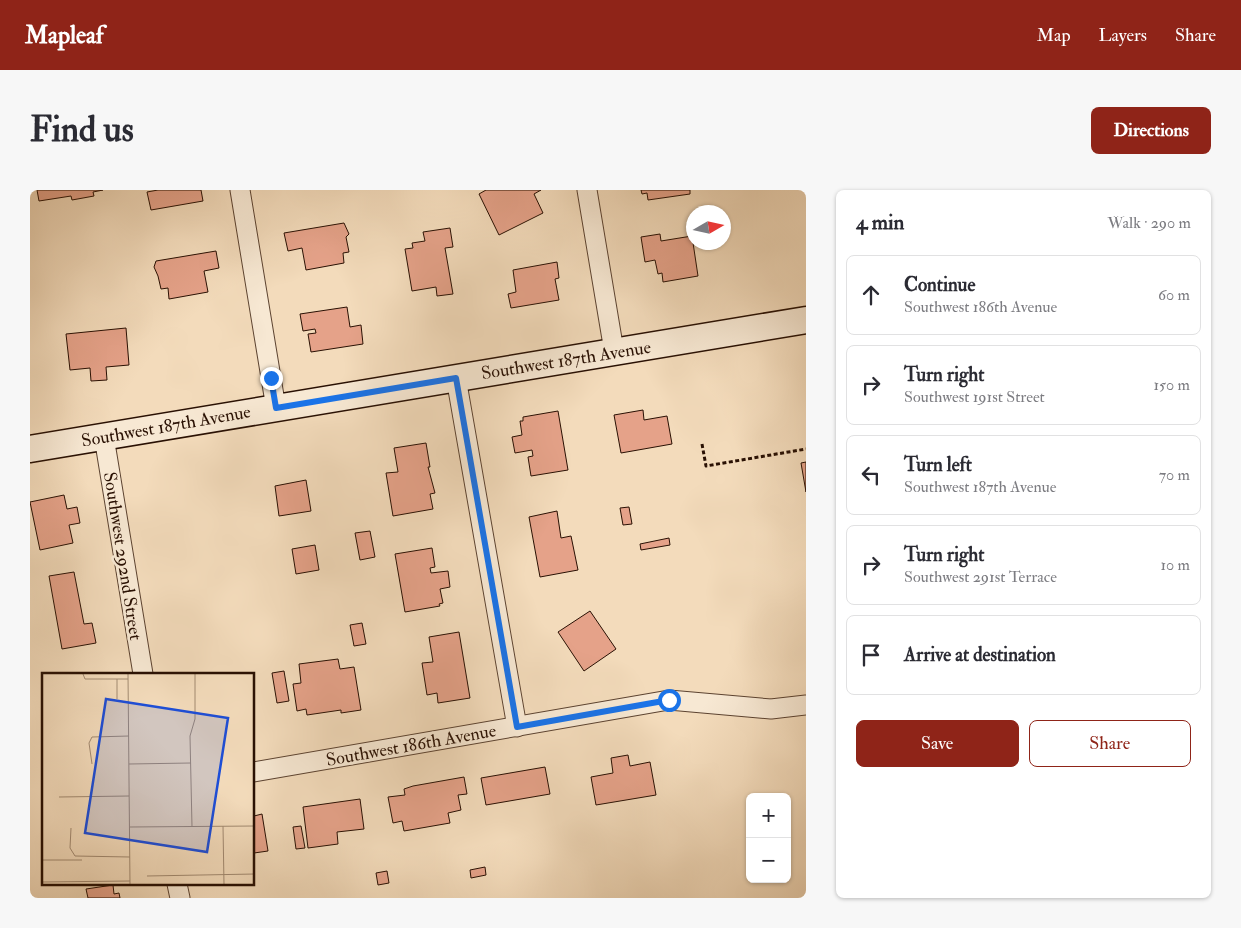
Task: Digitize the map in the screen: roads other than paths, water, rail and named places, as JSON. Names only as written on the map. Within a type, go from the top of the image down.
[{"type":"street","points":[[240,190],[276,408]]},
{"type":"street","points":[[587,190],[614,351]]},
{"type":"street","name":"Southwest 187th Avenue","points":[[30,449],[806,320]]},
{"type":"street","points":[[456,378],[517,727]]},
{"type":"street","name":"Southwest 292nd Street","points":[[104,437],[143,673]]},
{"type":"street","name":"Southwest 186th Avenue","points":[[255,772],[669,700],[771,709],[806,705]]}]
